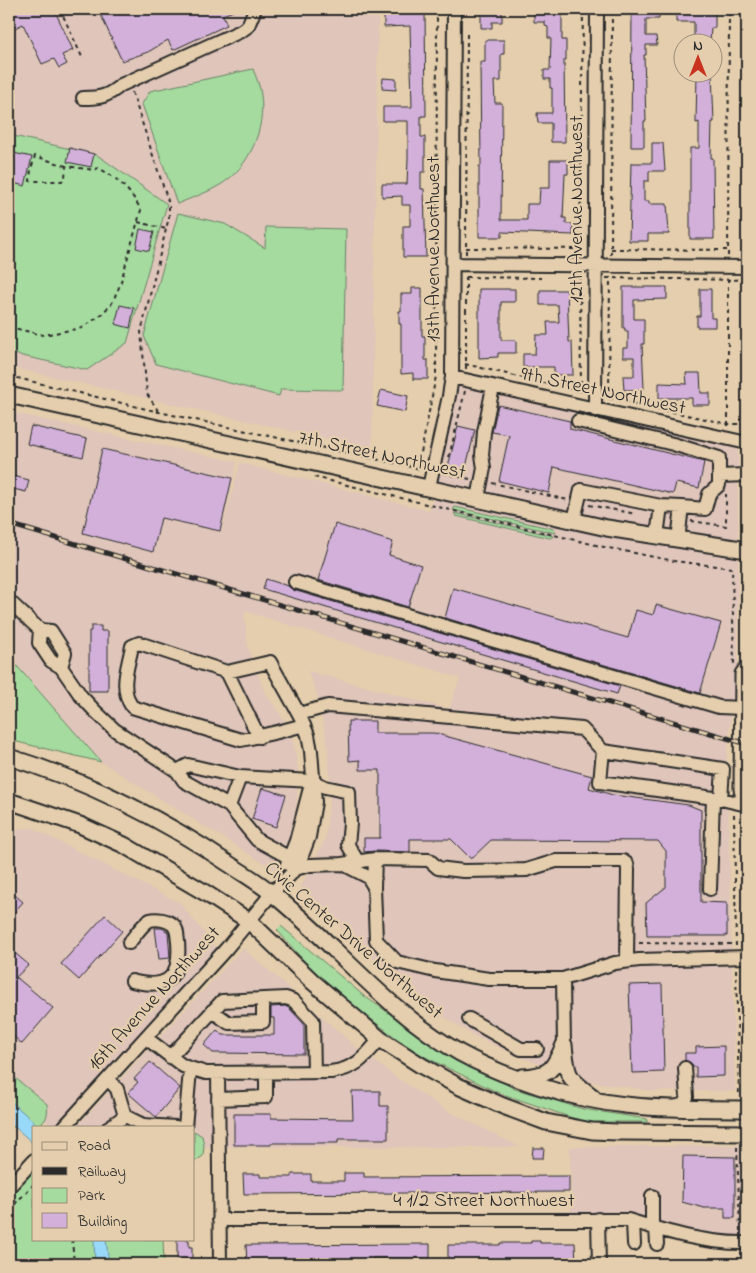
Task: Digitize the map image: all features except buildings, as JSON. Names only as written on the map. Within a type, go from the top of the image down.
[{"type":"main road","name":"7th Street Northwest","points":[[9,395],[574,520],[678,540],[747,550]]},
{"type":"main road","points":[[747,669],[742,674],[742,788],[747,804]]},
{"type":"main road","name":"Civic Center Drive Northwest","points":[[9,757],[49,770],[95,789],[166,824],[205,847],[272,893],[397,1008],[434,1037],[478,1062],[546,1088],[625,1105],[674,1107],[743,1102]]},
{"type":"main road","points":[[9,801],[80,825],[124,845],[204,892],[249,922],[313,982],[380,1039],[458,1086],[517,1112],[546,1122],[592,1130],[747,1133]]},
{"type":"main road","points":[[517,1078],[538,1077],[547,1073],[564,1045]]},
{"type":"main road","points":[[564,1045],[567,1072],[574,1083],[597,1100]]},
{"type":"street","points":[[82,98],[99,98],[112,93],[121,85],[242,32],[248,26],[255,9]]},
{"type":"street","name":"13th Avenue Northwest","points":[[429,487],[452,377],[454,9]]},
{"type":"street","name":"12th Avenue Northwest","points":[[597,9],[596,266],[598,411],[600,426]]},
{"type":"street","points":[[453,264],[747,267]]},
{"type":"street","name":"9th Street Northwest","points":[[452,377],[747,443]]},
{"type":"street","points":[[478,498],[484,468],[482,454],[484,432],[493,387]]},
{"type":"street","points":[[630,433],[633,418]]},
{"type":"street","points":[[574,520],[581,490],[660,506],[706,509],[708,494],[719,485],[719,458],[673,444],[578,421]]},
{"type":"street","points":[[673,444],[676,427]]},
{"type":"street","points":[[714,457],[718,436]]},
{"type":"street","points":[[719,476],[747,475]]},
{"type":"street","points":[[657,536],[660,506]]},
{"type":"street","points":[[678,540],[682,507]]},
{"type":"street","points":[[295,582],[719,707],[742,708]]},
{"type":"street","points":[[9,600],[40,630],[39,643],[51,661],[61,668],[81,696],[115,730],[177,771],[184,781],[229,806],[257,840],[292,863],[342,864],[375,859],[429,860],[438,868],[464,871],[526,870],[556,861],[623,861],[627,864],[628,869],[633,961]]},
{"type":"street","points":[[259,737],[227,672],[139,643],[132,646],[124,688],[126,698],[132,707],[240,740],[259,737],[302,720],[328,706],[582,729],[603,751],[723,769],[717,799],[710,889]]},
{"type":"street","name":"16th Avenue Northwest","points":[[66,1124],[108,1080],[249,922],[272,893],[292,863],[301,858],[309,837],[315,802],[311,751],[302,720],[270,662],[227,672]]},
{"type":"street","points":[[603,751],[600,782],[747,804]]},
{"type":"street","points":[[177,771],[188,765],[240,777],[312,781],[325,787],[349,792],[350,824],[348,845],[358,862]]},
{"type":"street","points":[[229,806],[240,777]]},
{"type":"street","points":[[375,859],[376,940],[397,962],[435,971],[489,979],[562,979],[596,968],[633,961],[742,957]]},
{"type":"street","points":[[342,864],[368,877],[374,887]]},
{"type":"street","points":[[129,943],[147,922],[153,919],[161,919],[173,924],[177,931],[178,967],[172,976],[164,982],[154,984],[132,981]]},
{"type":"street","points":[[562,979],[564,1045]]},
{"type":"street","points":[[170,1057],[222,1001],[286,998],[294,1001],[313,1021],[314,1072]]},
{"type":"street","points":[[212,1011],[229,1023],[264,1022],[263,999]]},
{"type":"street","points":[[469,1019],[521,1049],[537,1049]]},
{"type":"street","points":[[146,1038],[190,1070],[218,1074],[331,1072],[351,1068],[359,1063],[380,1039]]},
{"type":"street","points":[[674,1107],[684,1104],[686,1100],[685,1068]]},
{"type":"street","points":[[185,1126],[190,1070]]},
{"type":"street","points":[[218,1099],[266,1098],[266,1073]]},
{"type":"street","points":[[218,1074],[220,1264]]},
{"type":"street","points":[[108,1080],[118,1090],[125,1116],[143,1125],[160,1126]]},
{"type":"street","points":[[110,1126],[125,1116]]},
{"type":"street","points":[[9,1187],[30,1164]]},
{"type":"street","points":[[652,1196],[657,1244]]},
{"type":"street","points":[[598,1219],[599,1264]]},
{"type":"street","name":"4 1/2 Street Northwest","points":[[219,1220],[598,1219],[633,1222],[691,1238],[746,1249]]},
{"type":"street","points":[[633,1222],[634,1244]]},
{"type":"path","points":[[60,9],[82,57],[84,57]]},
{"type":"path","points":[[9,376],[159,412],[418,468],[436,376],[437,9]]},
{"type":"path","points":[[466,29],[466,248],[580,249],[583,9]]},
{"type":"path","points":[[612,9],[611,249],[728,250],[729,9]]},
{"type":"path","points":[[131,90],[170,204],[166,229],[141,332],[147,394],[159,412]]},
{"type":"path","points":[[9,327],[43,335],[82,328],[101,315],[112,303],[120,285],[141,210],[136,200],[124,186],[108,172],[98,168],[94,170],[66,166],[35,156],[30,180],[62,181],[65,177],[66,166]]},
{"type":"path","points":[[138,222],[166,229]]},
{"type":"path","points":[[542,278],[466,277],[466,364],[581,392],[580,278]]},
{"type":"path","points":[[747,280],[610,278],[609,398],[728,424],[747,424]]},
{"type":"path","points":[[728,280],[728,424]]},
{"type":"path","points":[[447,464],[465,391]]},
{"type":"path","points":[[408,500],[604,547],[674,561],[732,568]]},
{"type":"path","points":[[639,943],[736,944],[742,957],[743,1102]]},
{"type":"path","points":[[736,1145],[738,1149],[740,1227]]},
{"type":"path","points":[[9,1210],[32,1186]]},
{"type":"path","points":[[72,1240],[74,1264]]},
{"type":"path","points":[[745,1264],[746,1249]]},
{"type":"shaded area","points":[[9,9],[378,9],[372,449],[9,367]]},
{"type":"shaded area","points":[[458,386],[738,446],[738,720],[731,713],[727,757],[735,1091],[652,1091],[586,1081],[523,1058],[476,1037],[442,1016],[397,982],[300,888],[325,840],[331,788],[327,741],[317,694],[308,671],[449,709],[460,678],[244,611],[248,647],[264,690],[291,731],[298,767],[297,803],[289,837],[275,870],[101,762],[9,657],[9,412],[237,462],[221,535],[240,463],[430,511]]},
{"type":"shaded area","points":[[32,828],[180,903],[217,949],[57,1126],[51,1126],[9,1082],[9,830]]},
{"type":"shaded area","points":[[243,948],[356,1047],[397,1078],[446,1110],[520,1147],[195,1147],[195,1126],[77,1126]]},
{"type":"shaded area","points":[[747,1145],[747,1240],[705,1235],[632,1215],[571,1215],[570,1147]]},
{"type":"green space","points":[[253,69],[260,88],[262,108],[258,134],[247,158],[230,178],[220,185],[177,204],[142,104],[150,91]]},
{"type":"green space","points":[[9,135],[97,155],[167,204],[127,343],[87,370],[9,353]]},
{"type":"green space","points":[[178,213],[225,224],[265,248],[266,227],[346,229],[343,390],[281,389],[279,396],[156,364],[144,336]]},
{"type":"green space","points":[[455,507],[554,529],[556,533],[453,510]]},
{"type":"green space","points":[[454,513],[554,536],[550,538],[456,516]]},
{"type":"green space","points":[[9,657],[101,762],[9,740]]},
{"type":"green space","points":[[281,926],[364,996],[451,1055],[515,1089],[583,1109],[647,1119],[647,1122],[584,1122],[497,1092],[415,1052],[317,976],[277,930]]},
{"type":"green space","points":[[9,1073],[47,1104],[47,1113],[42,1123],[37,1126],[9,1127]]},
{"type":"green space","points":[[195,1132],[202,1136],[204,1145],[203,1156],[195,1161]]},
{"type":"green space","points":[[32,1162],[32,1240],[163,1240],[164,1264],[9,1264],[9,1187]]},
{"type":"water","points":[[9,1100],[39,1126],[32,1126],[32,1142],[9,1122]]},
{"type":"water","points":[[94,1240],[106,1240],[109,1264],[95,1264]]},
{"type":"railway","points":[[9,524],[747,744]]}]
